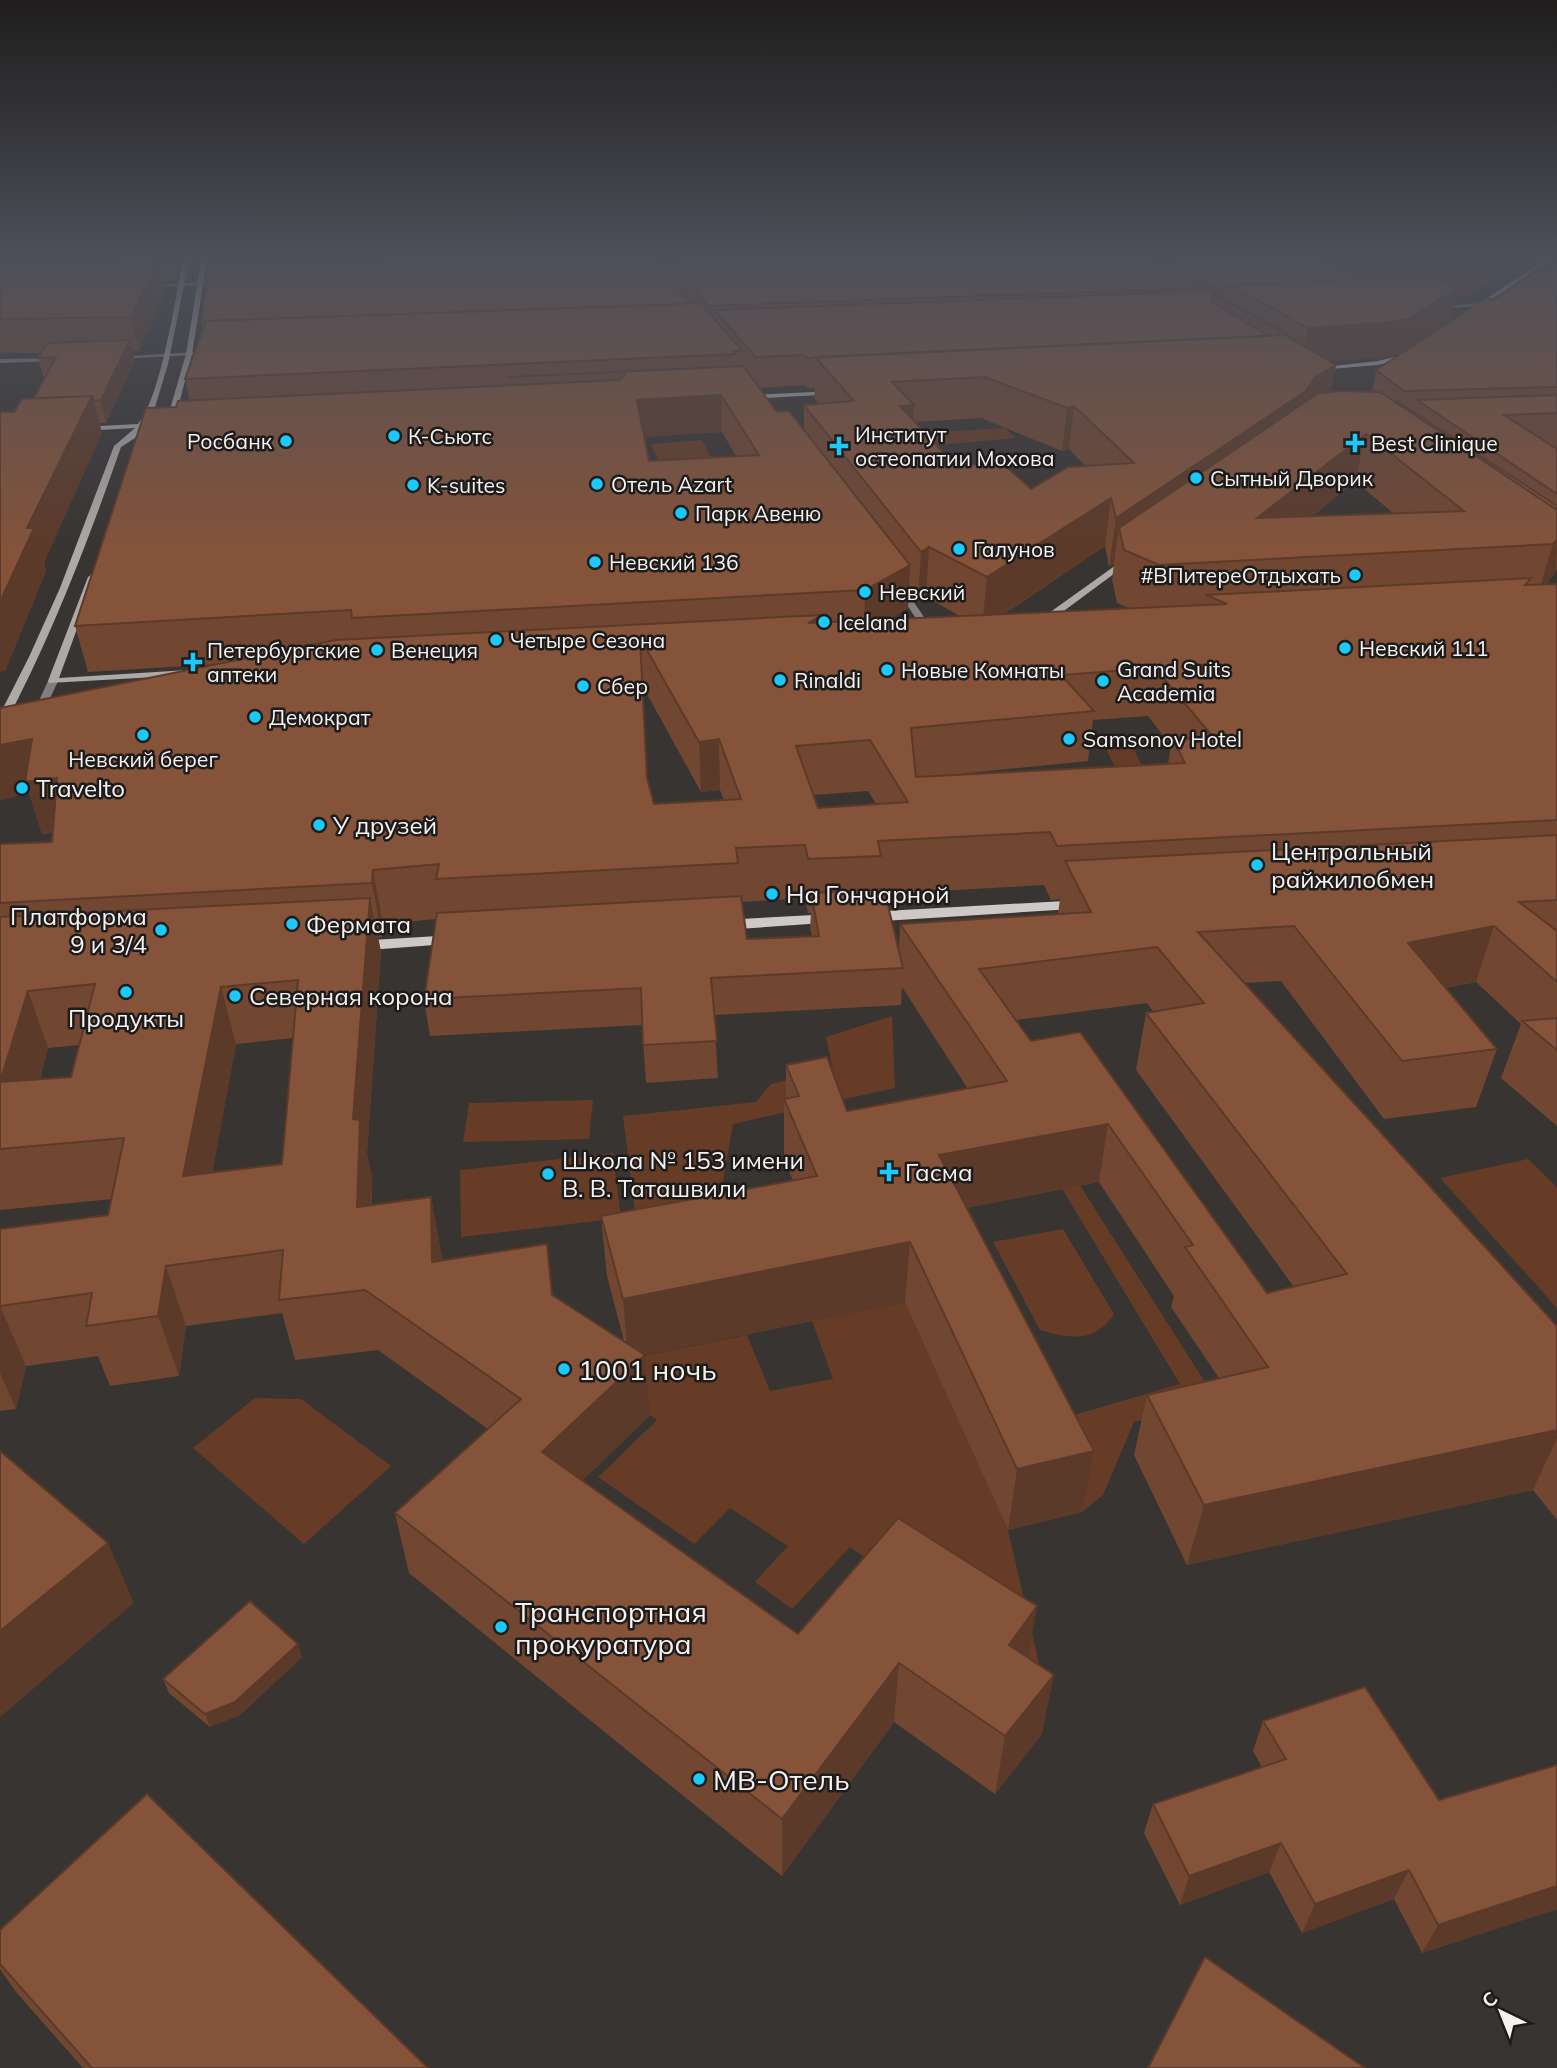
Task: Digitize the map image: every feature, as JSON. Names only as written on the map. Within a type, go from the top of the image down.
[{"type":"main road","points":[[19,726],[30,669],[77,562],[118,446],[132,436],[148,417],[166,358]]},
{"type":"main road","points":[[83,438],[162,435],[169,424],[188,358]]},
{"type":"main road","points":[[1311,369],[1393,361],[1400,358]]},
{"type":"main road","points":[[1314,378],[1381,372]]},
{"type":"main road","points":[[746,393],[754,396],[845,392]]},
{"type":"main road","points":[[744,406],[835,402]]},
{"type":"main road","points":[[68,430],[182,424]]},
{"type":"main road","points":[[1066,630],[1046,631],[1052,615],[1139,553]]},
{"type":"main road","points":[[98,562],[54,681],[199,672]]},
{"type":"main road","points":[[926,638],[946,637]]},
{"type":"main road","points":[[701,927],[1104,904]]},
{"type":"main road","points":[[337,947],[470,939]]},
{"type":"street","points":[[0,361],[66,359]]},
{"type":"street","points":[[754,396],[764,405]]},
{"type":"street","points":[[891,576],[923,620],[926,638]]},
{"type":"street","points":[[1046,631],[1059,642]]},
{"type":"street","points":[[19,726],[54,681]]},
{"type":"shaded area","points":[[1005,428],[1016,438],[939,445],[927,433]]},
{"type":"shaded area","points":[[702,440],[727,487],[672,491],[651,444]]},
{"type":"shaded area","points":[[1132,745],[1161,807],[1133,807],[1105,746]]},
{"type":"shaded area","points":[[892,1016],[895,1088],[733,1124],[717,1215],[637,1228],[623,1116],[756,1102],[771,1084],[833,1070],[826,1037]]},
{"type":"shaded area","points":[[593,1100],[589,1139],[463,1142],[469,1103]]},
{"type":"shaded area","points":[[613,1153],[621,1218],[461,1237],[460,1170]]},
{"type":"shaded area","points":[[1528,1159],[1557,1187],[1557,1308],[1440,1178]]},
{"type":"shaded area","points":[[1072,1173],[1217,1401],[1134,1422],[1103,1495],[1082,1512],[1040,1425],[1180,1384],[1055,1177]]},
{"type":"shaded area","points":[[1063,1229],[1114,1314],[1099,1330],[1082,1336],[1072,1337],[1040,1330],[993,1242]]},
{"type":"shaded area","points":[[906,1302],[1008,1530],[1041,1672],[850,1547],[792,1609],[755,1582],[788,1546],[730,1508],[694,1544],[598,1477],[657,1420],[599,1381],[628,1359],[747,1335],[770,1391],[833,1379],[812,1321]]},
{"type":"shaded area","points":[[255,1398],[301,1399],[391,1466],[304,1544],[193,1448]]},
{"type":"building","points":[[56,358],[122,358],[101,400],[94,401],[92,396],[34,398]]},
{"type":"building","points":[[193,358],[659,358],[185,379]]},
{"type":"building","points":[[815,358],[1323,358],[1336,365],[1314,378],[1306,391],[1116,518],[1111,498],[987,577],[929,547],[921,552],[804,405],[854,401]],"holes":[[[985,377],[1067,408],[1074,406],[1134,463],[1068,467],[1031,489],[1001,462],[956,466],[900,406],[914,405],[892,382]]]},
{"type":"building","points":[[1395,358],[1557,358],[1557,387],[1404,391],[1376,370]]},
{"type":"building","points":[[743,366],[777,412],[789,411],[910,565],[865,590],[352,618],[351,610],[75,626],[146,408],[176,407],[178,401],[619,380],[625,375],[619,372],[507,377]],"holes":[[[721,395],[759,455],[649,461],[637,400]]]},
{"type":"building","points":[[1338,391],[1380,392],[1557,510],[1557,539],[1553,544],[1159,565],[1124,550],[1119,528],[1317,394]],"holes":[[[1366,434],[1464,511],[1257,518]]]},
{"type":"building","points":[[1557,395],[1557,413],[1504,415],[1557,449],[1557,494],[1417,400]]},
{"type":"building","points":[[92,396],[27,528],[34,528],[0,602],[0,412],[14,412],[22,399]]},
{"type":"building","points":[[1397,401],[1557,506],[1557,510],[1536,496]]},
{"type":"building","points":[[1531,578],[1525,585],[1557,584],[1557,820],[1057,846],[1050,832],[878,841],[881,856],[808,859],[805,845],[736,848],[738,863],[436,879],[439,864],[373,870],[372,883],[0,903],[0,844],[52,842],[57,778],[25,782],[32,739],[0,745],[0,708],[336,640],[822,615],[808,623],[1227,604],[1206,595]],"holes":[[[640,638],[699,742],[719,739],[741,799],[654,804],[647,778]],[[1155,668],[1214,738],[1173,739],[1185,763],[916,777],[911,728],[1094,711],[1061,675]],[[870,740],[908,802],[818,808],[796,746]]]},
{"type":"building","points":[[1557,835],[1557,900],[1519,902],[1557,931],[1557,982],[1494,926],[1408,943],[1497,1049],[1402,1061],[1294,926],[1198,932],[1557,1326],[1557,1430],[1204,1505],[1147,1395],[1268,1367],[1185,1247],[1193,1245],[1108,1124],[939,1155],[1094,1451],[1017,1469],[910,1242],[623,1299],[601,1216],[817,1176],[784,1099],[799,1096],[786,1065],[827,1057],[847,1111],[1007,1081],[900,924],[1091,912],[1065,861]],"holes":[[[1157,947],[1204,1003],[1146,1013],[1347,1274],[1267,1293],[1080,1032],[1031,1041],[979,969]]]},
{"type":"building","points":[[884,889],[903,968],[711,978],[717,1041],[643,1045],[641,988],[424,999],[437,913],[741,896],[747,939],[819,936],[811,893]]},
{"type":"building","points":[[370,898],[353,1119],[360,1120],[357,1207],[431,1197],[432,1262],[547,1244],[552,1295],[645,1355],[542,1452],[798,1634],[898,1518],[1037,1606],[1009,1645],[1054,1675],[1005,1736],[899,1663],[782,1819],[395,1513],[521,1399],[365,1290],[279,1300],[283,1250],[166,1266],[158,1316],[86,1326],[92,1293],[0,1306],[0,1229],[108,1215],[124,1138],[0,1149],[0,1082],[0,917]],"holes":[[[298,980],[282,1164],[183,1176],[221,987]],[[95,984],[71,1077],[0,1082],[28,991]]]},
{"type":"building","points":[[1557,1018],[1557,1050],[1522,1021]]},
{"type":"building","points":[[0,1451],[108,1543],[0,1631]]},
{"type":"building","points":[[250,1601],[298,1644],[235,1702],[205,1714],[163,1679]]},
{"type":"building","points":[[1365,1687],[1439,1800],[1557,1765],[1557,1886],[1438,1925],[1409,1870],[1315,1904],[1281,1843],[1189,1876],[1153,1804],[1286,1759],[1263,1721]]},
{"type":"building","points":[[147,1794],[428,2068],[92,2068],[0,1964],[0,1930]]},
{"type":"building","points":[[1205,1957],[1365,2068],[1148,2068]]},
{"type":"place","name":"К-Сьютс","points":[[394,436]]},
{"type":"place","name":"Росбанк","points":[[286,441]]},
{"type":"place","name":"Best Clinique","points":[[1355,443]]},
{"type":"place","name":"Институт остеопатии Мохова","points":[[839,446]]},
{"type":"place","name":"Сытный Дворик","points":[[1196,478]]},
{"type":"place","name":"Отель Azart","points":[[597,484]]},
{"type":"place","name":"K-suites","points":[[413,485]]},
{"type":"place","name":"Парк Авеню","points":[[681,513]]},
{"type":"place","name":"Галунов","points":[[959,549]]},
{"type":"place","name":"Невский 136","points":[[595,562]]},
{"type":"place","name":"#ВПитереОтдыхать","points":[[1355,575]]},
{"type":"place","name":"Невский","points":[[865,592]]},
{"type":"place","name":"Iceland","points":[[824,622]]},
{"type":"place","name":"Четыре Сезона","points":[[496,640]]},
{"type":"place","name":"Невский 111","points":[[1345,648]]},
{"type":"place","name":"Венеция","points":[[377,650]]},
{"type":"place","name":"Петербургские аптеки","points":[[193,662]]},
{"type":"place","name":"Новые Комнаты","points":[[887,670]]},
{"type":"place","name":"Rinaldi","points":[[780,680]]},
{"type":"place","name":"Grand Suits Academia","points":[[1103,681]]},
{"type":"place","name":"Сбер","points":[[583,686]]},
{"type":"place","name":"Демократ","points":[[255,717]]},
{"type":"place","name":"Невский берег","points":[[143,735]]},
{"type":"place","name":"Samsonov Hotel","points":[[1069,739]]},
{"type":"place","name":"Travelto","points":[[22,788]]},
{"type":"place","name":"У друзей","points":[[319,825]]},
{"type":"place","name":"Центральный райжилобмен","points":[[1257,865]]},
{"type":"place","name":"На Гончарной","points":[[772,894]]},
{"type":"place","name":"Фермата","points":[[292,924]]},
{"type":"place","name":"Платформа 9 и 3/4","points":[[161,930]]},
{"type":"place","name":"Продукты","points":[[126,992]]},
{"type":"place","name":"Северная корона","points":[[235,996]]},
{"type":"place","name":"Гасма","points":[[889,1172]]},
{"type":"place","name":"Школа № 153 имени В. В. Таташвили","points":[[548,1174]]},
{"type":"place","name":"1001 ночь","points":[[564,1369]]},
{"type":"place","name":"Транспортная прокуратура","points":[[501,1627]]},
{"type":"place","name":"МВ-Отель","points":[[699,1779]]}]
